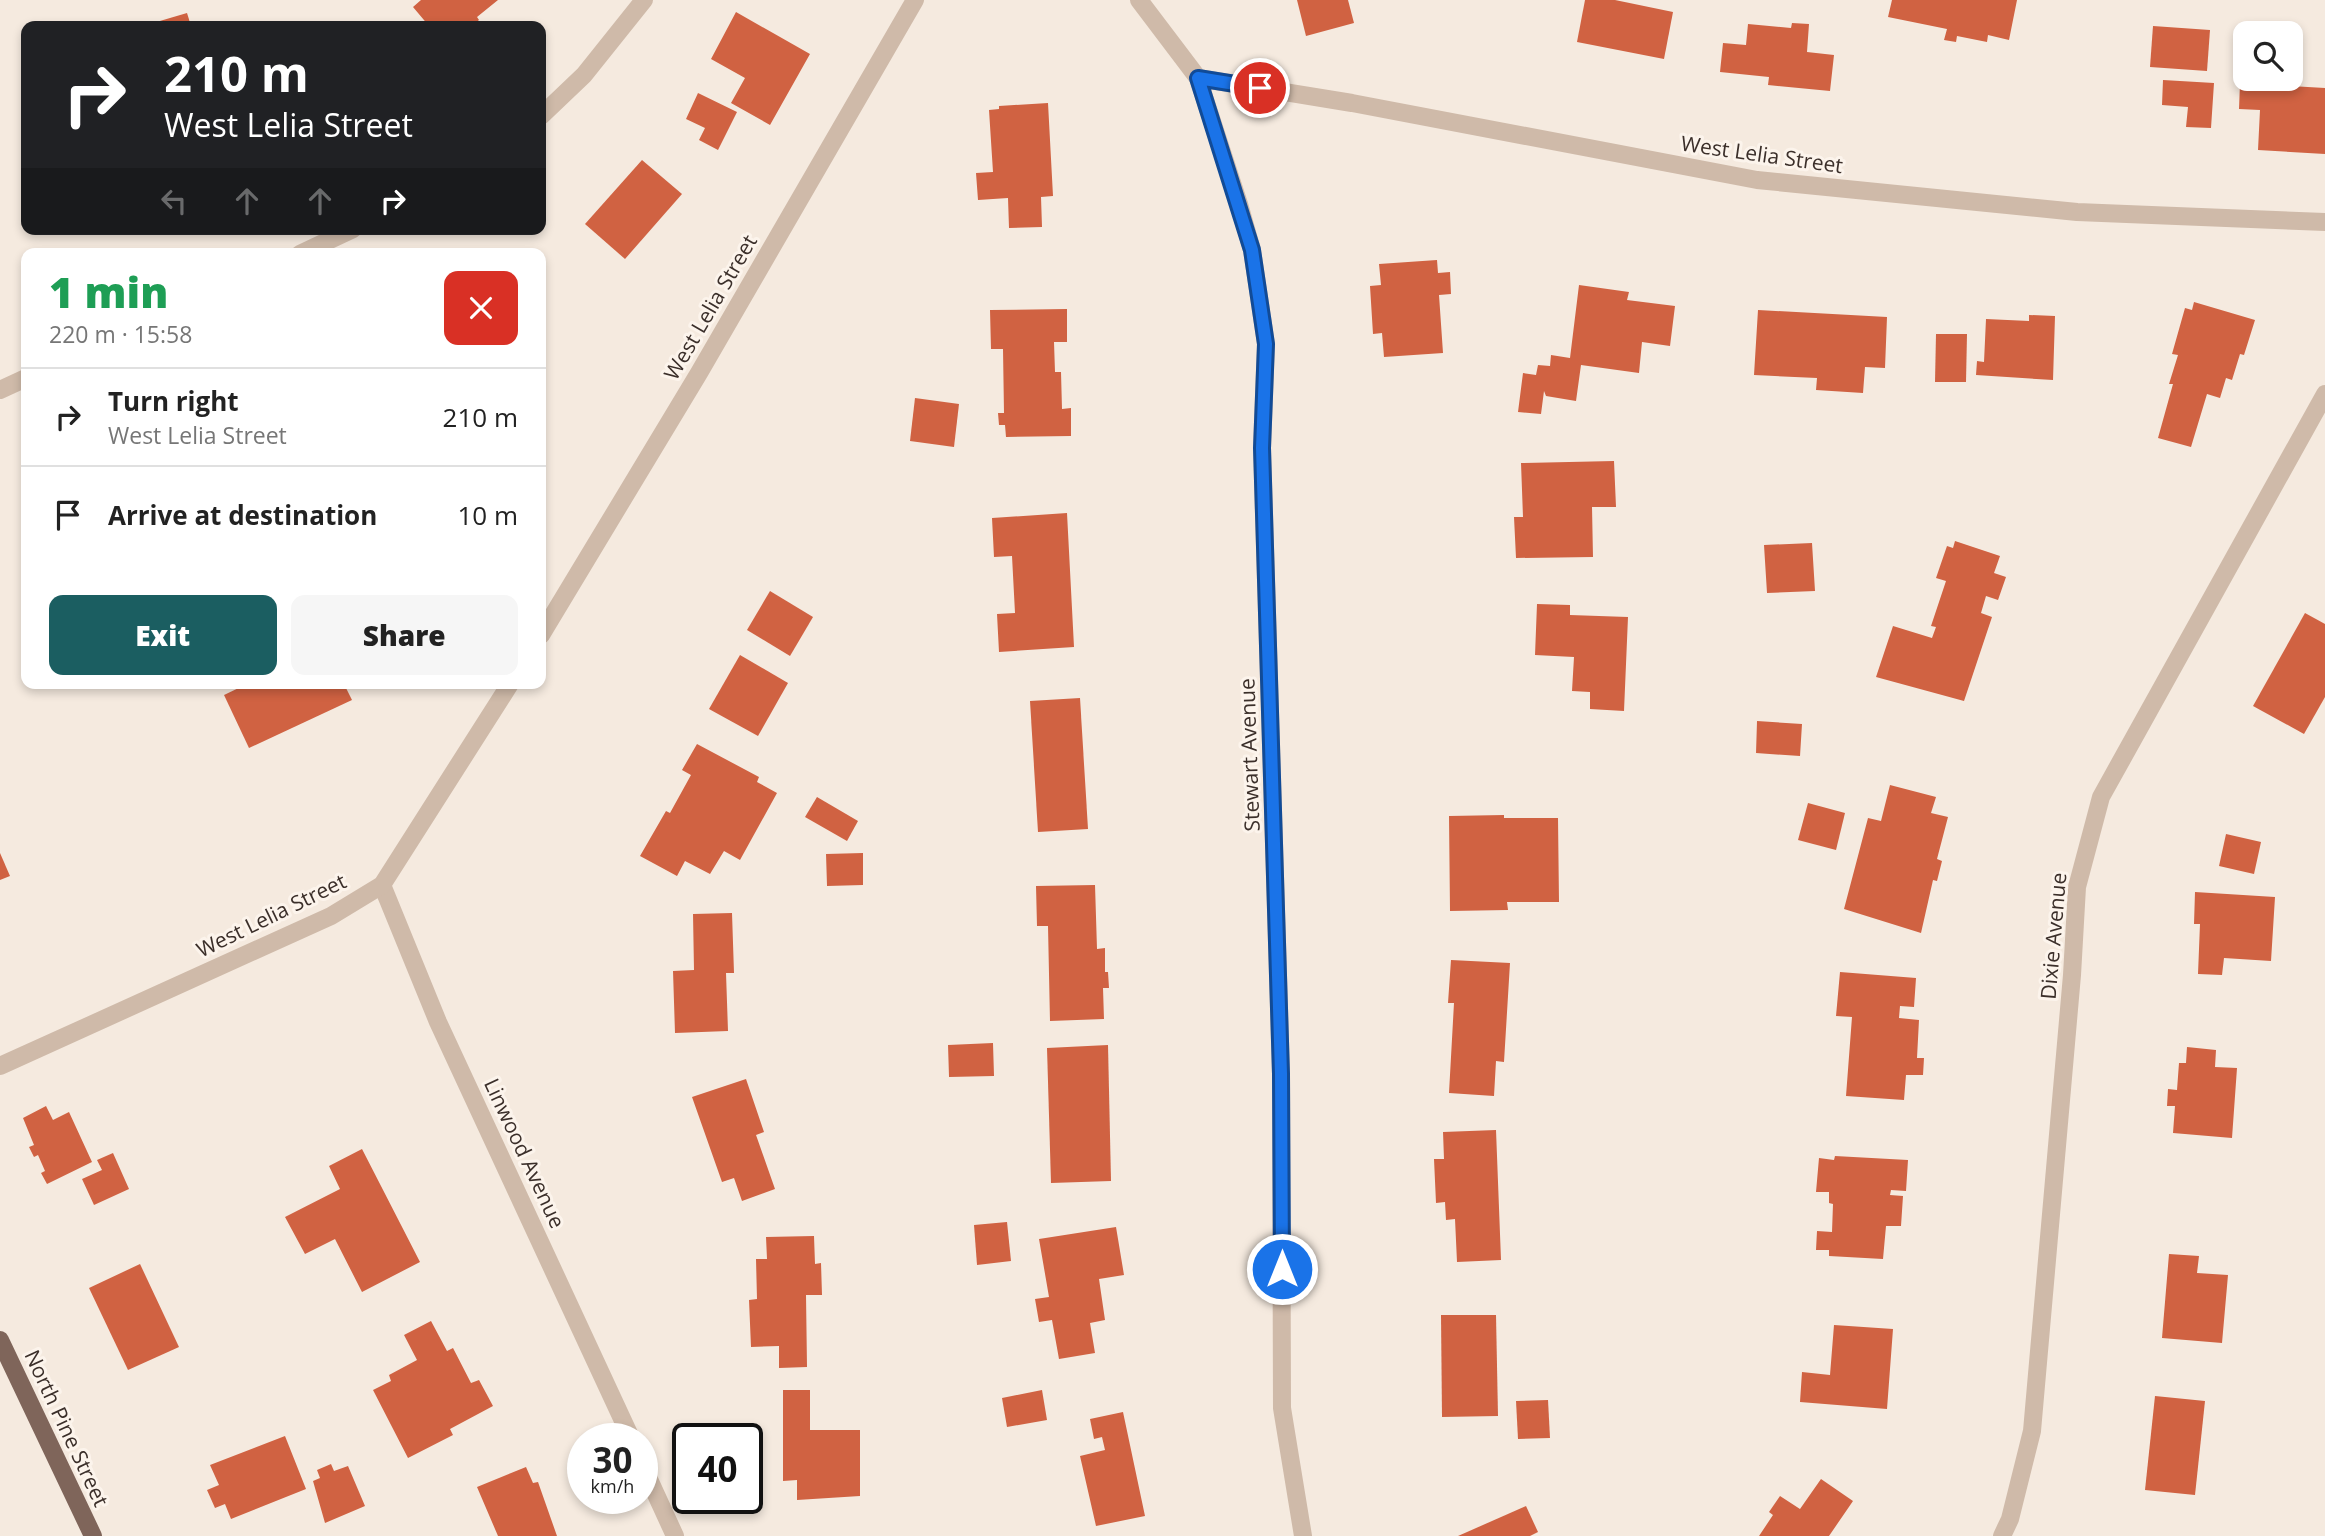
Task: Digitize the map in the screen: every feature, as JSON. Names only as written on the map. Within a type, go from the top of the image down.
[{"type":"main road","name":"North Pine Street","points":[[0,1340],[93,1536]]},
{"type":"street","points":[[546,111],[584,75],[644,0]]},
{"type":"street","name":"West Lelia Street","points":[[546,627],[699,373],[915,0]]},
{"type":"street","name":"Stewart Avenue","points":[[1139,0],[1198,78],[1252,250],[1266,344],[1262,448],[1281,1074],[1282,1408],[1303,1536]]},
{"type":"street","name":"West Lelia Street","points":[[1198,78],[1352,103],[1757,180],[2077,212],[2325,222]]},
{"type":"street","points":[[313,248],[340,235]]},
{"type":"street","points":[[0,390],[21,380]]},
{"type":"street","name":"Dixie Avenue","points":[[2002,1536],[2010,1519],[2032,1431],[2072,975],[2077,887],[2101,797],[2325,394]]},
{"type":"street","name":"West Lelia Street","points":[[0,1066],[331,916],[382,885],[507,689]]},
{"type":"street","name":"Linwood Avenue","points":[[382,885],[438,1022],[624,1423]]},
{"type":"street","points":[[658,1499],[675,1536]]},
{"type":"building","points":[[421,0],[498,0],[477,17],[478,21],[425,21],[413,7]]},
{"type":"building","points":[[1297,0],[1348,0],[1354,23],[1306,36]]},
{"type":"building","points":[[1585,0],[1615,0],[1673,12],[1664,59],[1577,42]]},
{"type":"building","points":[[1892,0],[2017,0],[2009,40],[1988,35],[1987,42],[1957,36],[1956,42],[1944,40],[1947,29],[1888,17]]},
{"type":"building","points":[[736,12],[810,54],[770,125],[731,103],[745,78],[711,59]]},
{"type":"building","points":[[187,13],[189,21],[160,21]]},
{"type":"building","points":[[1792,23],[1809,24],[1807,52],[1834,55],[1830,91],[1768,85],[1769,77],[1720,72],[1723,43],[1746,45],[1748,24],[1791,28]]},
{"type":"building","points":[[2153,26],[2210,30],[2207,71],[2150,67]]},
{"type":"building","points":[[2163,80],[2214,83],[2211,128],[2186,127],[2188,107],[2162,105]]},
{"type":"building","points":[[2303,87],[2325,88],[2325,154],[2258,150],[2260,110],[2239,109],[2240,91],[2303,91]]},
{"type":"building","points":[[698,93],[737,112],[718,150],[699,140],[705,128],[686,119]]},
{"type":"building","points":[[1048,103],[1053,196],[1041,197],[1042,227],[1009,228],[1008,198],[978,200],[976,173],[993,172],[989,110],[999,109],[999,106]]},
{"type":"building","points":[[642,160],[682,194],[625,259],[585,224]]},
{"type":"building","points":[[1437,260],[1438,273],[1450,272],[1451,294],[1439,295],[1443,353],[1384,357],[1382,333],[1373,334],[1370,286],[1381,285],[1379,264]]},
{"type":"building","points":[[1579,285],[1629,292],[1627,300],[1675,306],[1670,346],[1642,342],[1639,373],[1581,365],[1576,401],[1546,396],[1544,391],[1541,414],[1518,412],[1523,373],[1536,375],[1538,365],[1550,366],[1551,355],[1570,358]]},
{"type":"building","points":[[2194,302],[2255,320],[2244,355],[2240,354],[2232,380],[2226,378],[2220,398],[2207,394],[2191,447],[2158,438],[2178,355],[2172,354],[2185,308],[2192,310]]},
{"type":"building","points":[[1067,309],[1067,342],[1054,342],[1055,372],[1061,372],[1062,409],[1071,408],[1071,436],[1006,437],[1005,425],[999,425],[998,413],[1004,413],[1003,349],[991,349],[990,310]]},
{"type":"building","points":[[1758,310],[1887,317],[1885,368],[1865,367],[1863,393],[1816,390],[1817,378],[1754,375]]},
{"type":"building","points":[[2029,315],[2055,316],[2053,380],[1976,375],[1977,361],[1984,362],[1986,319],[2029,321]]},
{"type":"building","points":[[1936,334],[1967,334],[1966,382],[1935,382]]},
{"type":"building","points":[[915,398],[959,404],[954,447],[910,441]]},
{"type":"building","points":[[1614,461],[1616,507],[1592,507],[1593,557],[1516,558],[1514,517],[1523,517],[1521,463]]},
{"type":"building","points":[[1067,513],[1074,647],[999,652],[997,614],[1015,613],[1012,556],[994,557],[992,518]]},
{"type":"building","points":[[1955,541],[2000,556],[1994,573],[2006,577],[1998,600],[1986,596],[1981,613],[1992,617],[1964,701],[1876,677],[1893,626],[1932,638],[1936,627],[1931,626],[1946,581],[1936,578],[1947,546],[1953,548]]},
{"type":"building","points":[[1812,543],[1815,591],[1767,593],[1764,545]]},
{"type":"building","points":[[770,591],[813,617],[790,656],[747,630]]},
{"type":"building","points":[[1537,604],[1570,605],[1570,615],[1628,617],[1624,711],[1590,709],[1590,692],[1572,691],[1574,657],[1535,655]]},
{"type":"building","points":[[2305,613],[2325,624],[2325,697],[2304,734],[2253,706]]},
{"type":"building","points":[[740,655],[788,683],[758,736],[709,709]]},
{"type":"building","points":[[237,689],[346,689],[352,700],[249,748],[224,695]]},
{"type":"building","points":[[1080,698],[1088,829],[1038,832],[1030,701]]},
{"type":"building","points":[[1757,721],[1802,724],[1800,756],[1756,753]]},
{"type":"building","points":[[697,744],[759,777],[757,782],[777,793],[740,860],[724,851],[710,874],[685,861],[677,876],[640,856],[666,811],[670,813],[691,775],[682,770]]},
{"type":"building","points":[[1890,785],[1936,797],[1931,813],[1948,817],[1937,859],[1942,861],[1937,881],[1933,880],[1921,933],[1844,909],[1868,818],[1881,821]]},
{"type":"building","points":[[817,797],[858,821],[847,841],[805,817]]},
{"type":"building","points":[[1808,803],[1845,813],[1836,850],[1798,840]]},
{"type":"building","points":[[1504,815],[1504,818],[1558,818],[1559,902],[1507,902],[1508,910],[1450,911],[1449,816]]},
{"type":"building","points":[[2226,834],[2261,842],[2254,874],[2219,866]]},
{"type":"building","points":[[0,853],[10,876],[0,880]]},
{"type":"building","points":[[863,853],[863,885],[827,886],[826,854]]},
{"type":"building","points":[[1095,885],[1097,949],[1105,948],[1105,972],[1108,972],[1109,988],[1103,988],[1104,1019],[1050,1021],[1048,926],[1037,926],[1036,886]]},
{"type":"building","points":[[2195,892],[2275,897],[2271,961],[2224,958],[2222,975],[2198,974],[2200,924],[2194,924]]},
{"type":"building","points":[[732,913],[734,973],[726,973],[728,1031],[675,1033],[673,971],[694,970],[693,914]]},
{"type":"building","points":[[1451,960],[1510,963],[1504,1062],[1496,1061],[1494,1096],[1449,1093],[1454,1003],[1448,1003]]},
{"type":"building","points":[[1840,972],[1916,978],[1914,1007],[1900,1006],[1899,1018],[1919,1020],[1917,1058],[1924,1058],[1923,1075],[1906,1075],[1904,1100],[1846,1096],[1852,1017],[1836,1016]]},
{"type":"building","points":[[993,1043],[994,1076],[949,1077],[948,1045]]},
{"type":"building","points":[[1108,1045],[1111,1181],[1051,1183],[1047,1048]]},
{"type":"building","points":[[2187,1047],[2216,1050],[2215,1067],[2237,1068],[2232,1138],[2173,1133],[2175,1106],[2167,1106],[2168,1089],[2177,1090],[2179,1063],[2186,1063]]},
{"type":"building","points":[[746,1079],[764,1132],[756,1135],[775,1189],[742,1201],[734,1178],[722,1182],[692,1097]]},
{"type":"building","points":[[46,1106],[53,1120],[69,1112],[92,1162],[47,1184],[41,1173],[45,1171],[38,1155],[34,1157],[29,1147],[34,1145],[23,1118]]},
{"type":"building","points":[[1496,1130],[1501,1260],[1457,1262],[1455,1219],[1446,1220],[1445,1202],[1436,1203],[1434,1159],[1444,1159],[1443,1132]]},
{"type":"building","points":[[362,1149],[420,1262],[362,1292],[335,1239],[305,1254],[285,1217],[340,1189],[329,1166]]},
{"type":"building","points":[[113,1153],[129,1189],[94,1205],[82,1179],[102,1170],[97,1160]]},
{"type":"building","points":[[1835,1156],[1908,1160],[1906,1191],[1891,1190],[1890,1195],[1903,1196],[1901,1226],[1886,1226],[1883,1259],[1829,1256],[1829,1250],[1816,1250],[1817,1231],[1832,1232],[1833,1204],[1829,1203],[1829,1192],[1816,1192],[1819,1158],[1834,1160]]},
{"type":"building","points":[[1007,1222],[1011,1261],[977,1265],[974,1225]]},
{"type":"building","points":[[1116,1227],[1124,1275],[1099,1279],[1105,1320],[1090,1323],[1095,1353],[1059,1359],[1052,1320],[1039,1322],[1035,1299],[1049,1297],[1039,1239]]},
{"type":"building","points":[[814,1236],[815,1264],[821,1263],[822,1295],[806,1295],[807,1367],[779,1368],[779,1346],[751,1347],[749,1300],[757,1299],[756,1259],[767,1259],[766,1237]]},
{"type":"building","points":[[2169,1254],[2199,1256],[2197,1273],[2228,1275],[2222,1343],[2162,1338]]},
{"type":"building","points":[[140,1264],[179,1347],[128,1370],[89,1288]]},
{"type":"building","points":[[1441,1315],[1496,1315],[1498,1416],[1442,1417]]},
{"type":"building","points":[[431,1321],[447,1351],[453,1348],[471,1383],[479,1380],[493,1406],[450,1429],[453,1435],[408,1458],[373,1390],[391,1381],[389,1375],[417,1360],[404,1335]]},
{"type":"building","points":[[1834,1325],[1893,1329],[1887,1409],[1800,1402],[1802,1372],[1830,1375]]},
{"type":"building","points":[[783,1390],[810,1390],[810,1430],[860,1430],[860,1496],[797,1500],[797,1480],[783,1481]]},
{"type":"building","points":[[1042,1390],[1047,1420],[1007,1427],[1002,1398]]},
{"type":"building","points":[[2155,1396],[2205,1401],[2195,1495],[2145,1490]]},
{"type":"building","points":[[1548,1400],[1550,1438],[1518,1439],[1516,1401]]},
{"type":"building","points":[[1123,1412],[1145,1516],[1096,1526],[1080,1456],[1105,1450],[1102,1437],[1094,1439],[1090,1419]]},
{"type":"building","points":[[285,1436],[306,1489],[231,1519],[225,1504],[215,1508],[207,1490],[219,1485],[210,1465]]},
{"type":"building","points":[[331,1464],[334,1471],[348,1466],[365,1506],[325,1523],[313,1481],[320,1478],[317,1470]]},
{"type":"building","points":[[526,1467],[533,1483],[538,1482],[557,1536],[498,1536],[477,1487]]},
{"type":"building","points":[[1821,1479],[1853,1501],[1829,1536],[1759,1536],[1773,1515],[1769,1512],[1780,1496],[1800,1509]]},
{"type":"building","points":[[1526,1506],[1538,1532],[1530,1536],[1458,1536]]},
{"type":"route","points":[[1260,88],[1198,78],[1252,250],[1266,344],[1262,448],[1281,1074],[1282,1269]]}]
